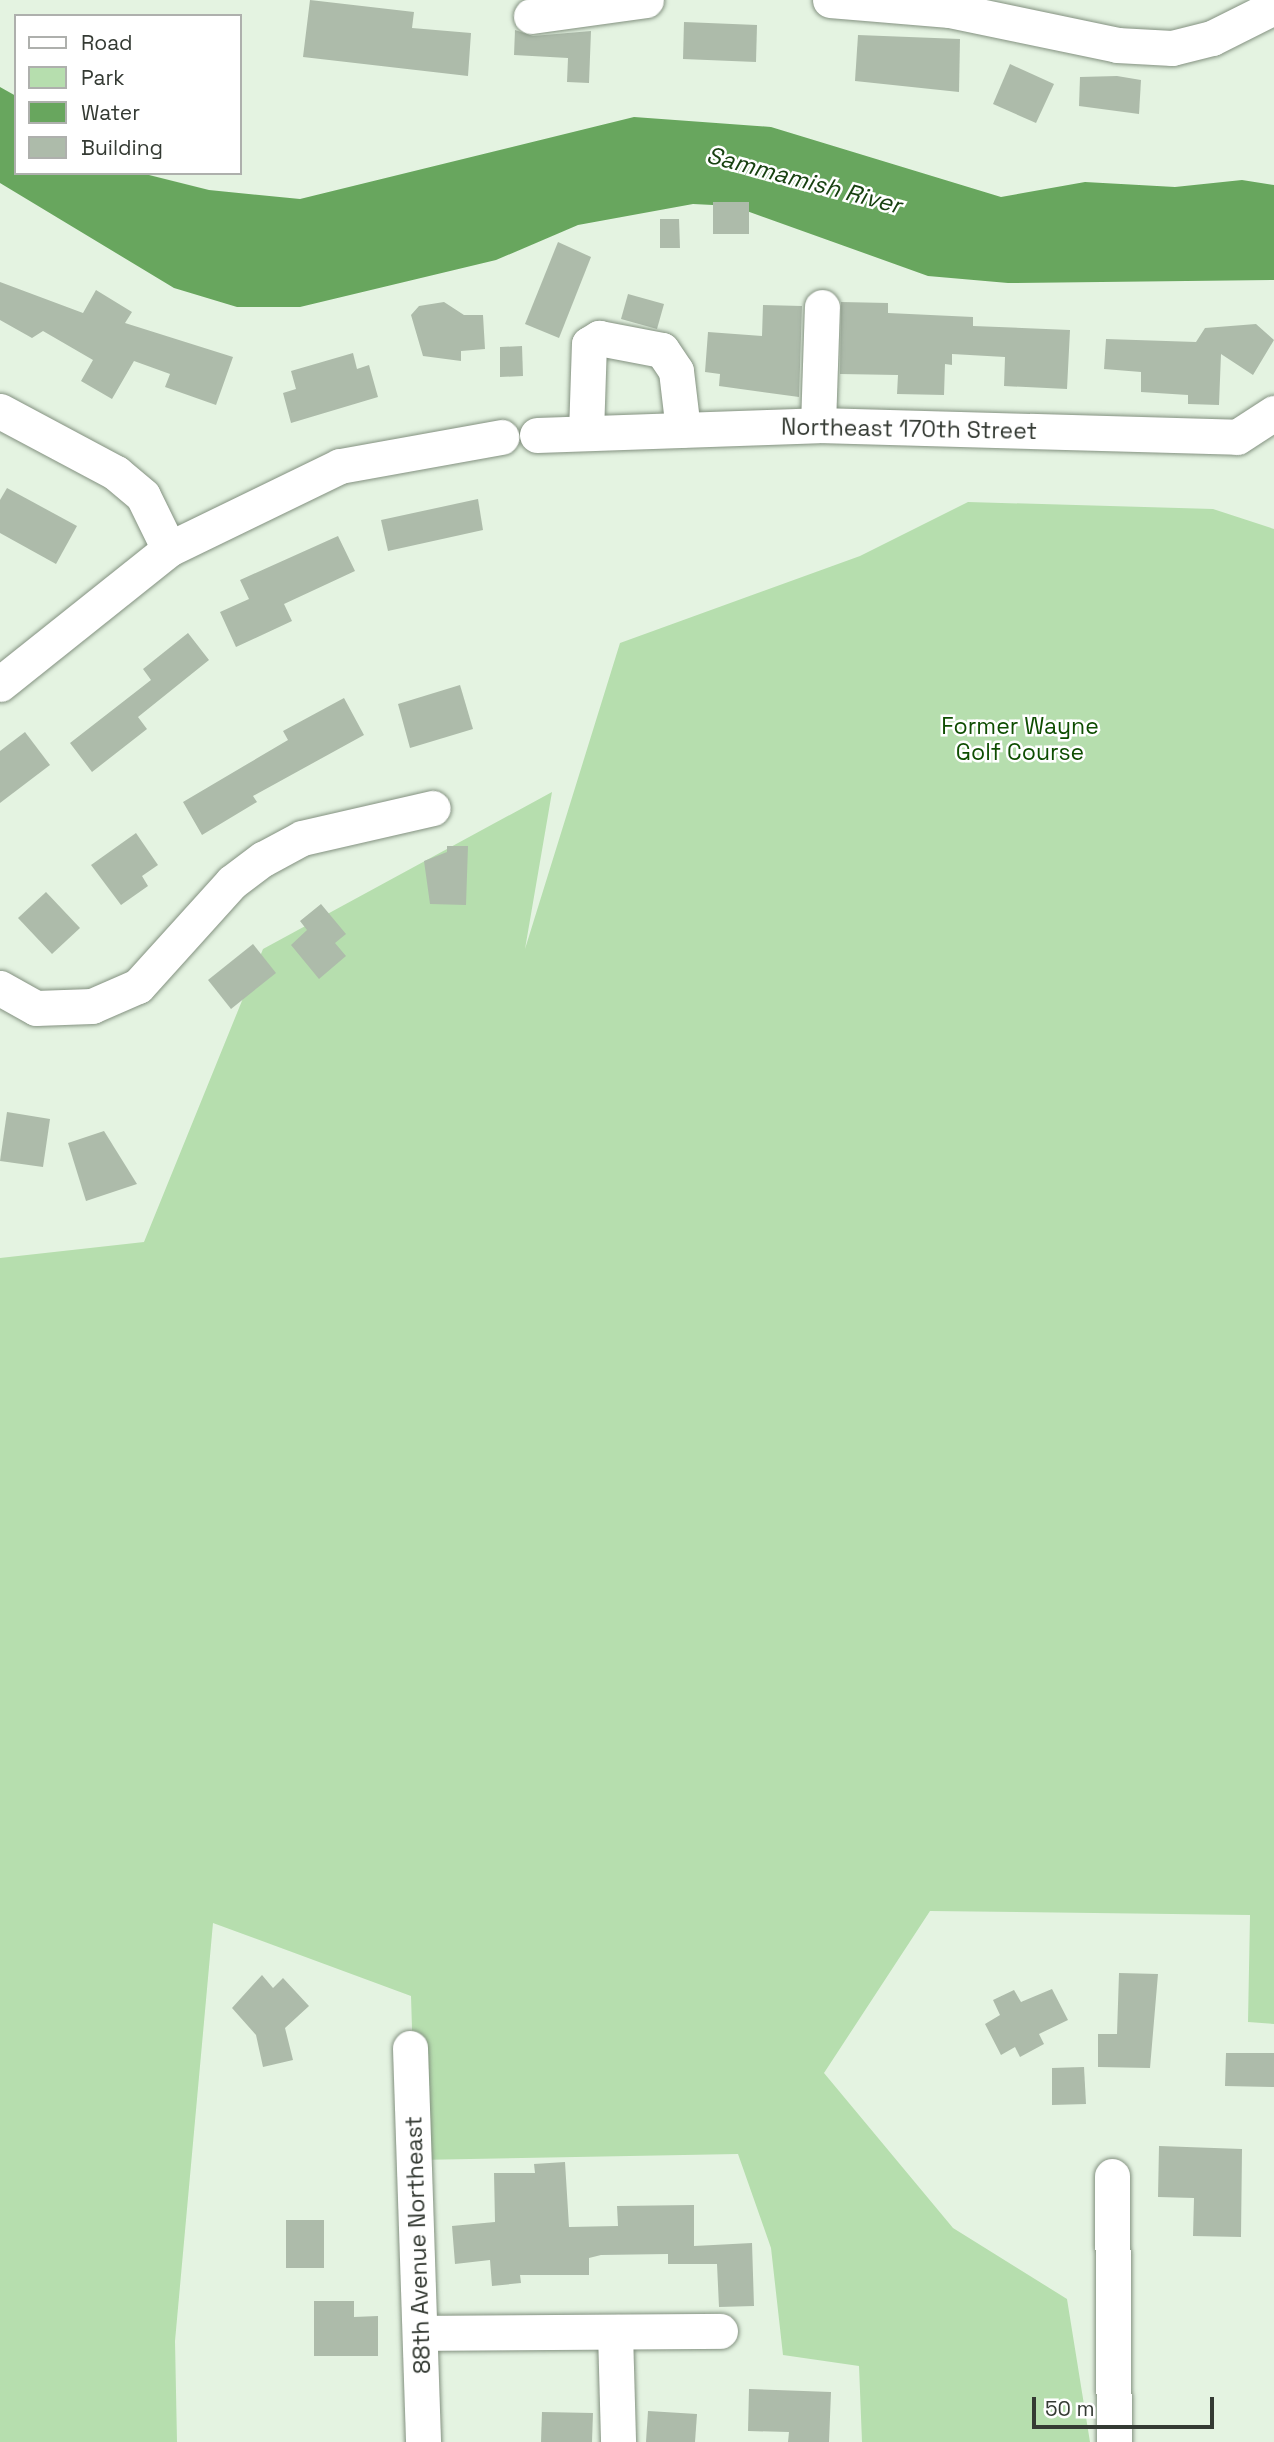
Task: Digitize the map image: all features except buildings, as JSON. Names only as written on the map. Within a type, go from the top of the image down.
[{"type":"street","points":[[531,16],[646,0]]},
{"type":"street","points":[[830,0],[950,10],[1117,44],[1172,48],[1212,38],[1274,7]]},
{"type":"street","points":[[818,425],[822,307]]},
{"type":"street","points":[[586,433],[589,344],[599,338],[662,350],[676,371],[683,430]]},
{"type":"street","points":[[0,411],[116,473],[143,496],[169,549]]},
{"type":"street","name":"Northeast 170th Street","points":[[537,435],[818,425],[1237,437],[1274,413]]},
{"type":"street","points":[[0,684],[169,549],[340,466],[501,437]]},
{"type":"street","points":[[0,988],[36,1008],[92,1006],[138,986],[232,882],[263,859],[302,838],[433,808]]},
{"type":"street","name":"88th Avenue Northeast","points":[[410,2048],[424,2333],[424,2442]]},
{"type":"street","points":[[1112,2176],[1114,2442]]},
{"type":"street","points":[[424,2333],[720,2331]]},
{"type":"street","points":[[615,2332],[618,2442]]},
{"type":"green space","name":"Former Wayne Golf Course","points":[[968,502],[1213,509],[1274,529],[1274,2024],[1248,2022],[1250,1915],[930,1911],[824,2073],[953,2228],[1067,2299],[1090,2442],[862,2442],[859,2366],[783,2355],[771,2248],[738,2154],[416,2160],[411,1996],[213,1923],[175,2341],[177,2442],[0,2442],[0,1258],[144,1242],[263,949],[552,792],[525,949],[620,643],[860,556]]},
{"type":"water","name":"Sammamish River","points":[[0,87],[14,95],[14,175],[149,175],[209,190],[300,199],[634,117],[771,127],[1001,197],[1085,182],[1175,187],[1242,180],[1274,185],[1274,280],[1008,283],[928,276],[733,206],[693,204],[578,225],[496,260],[300,307],[237,307],[174,288],[0,183]]}]
